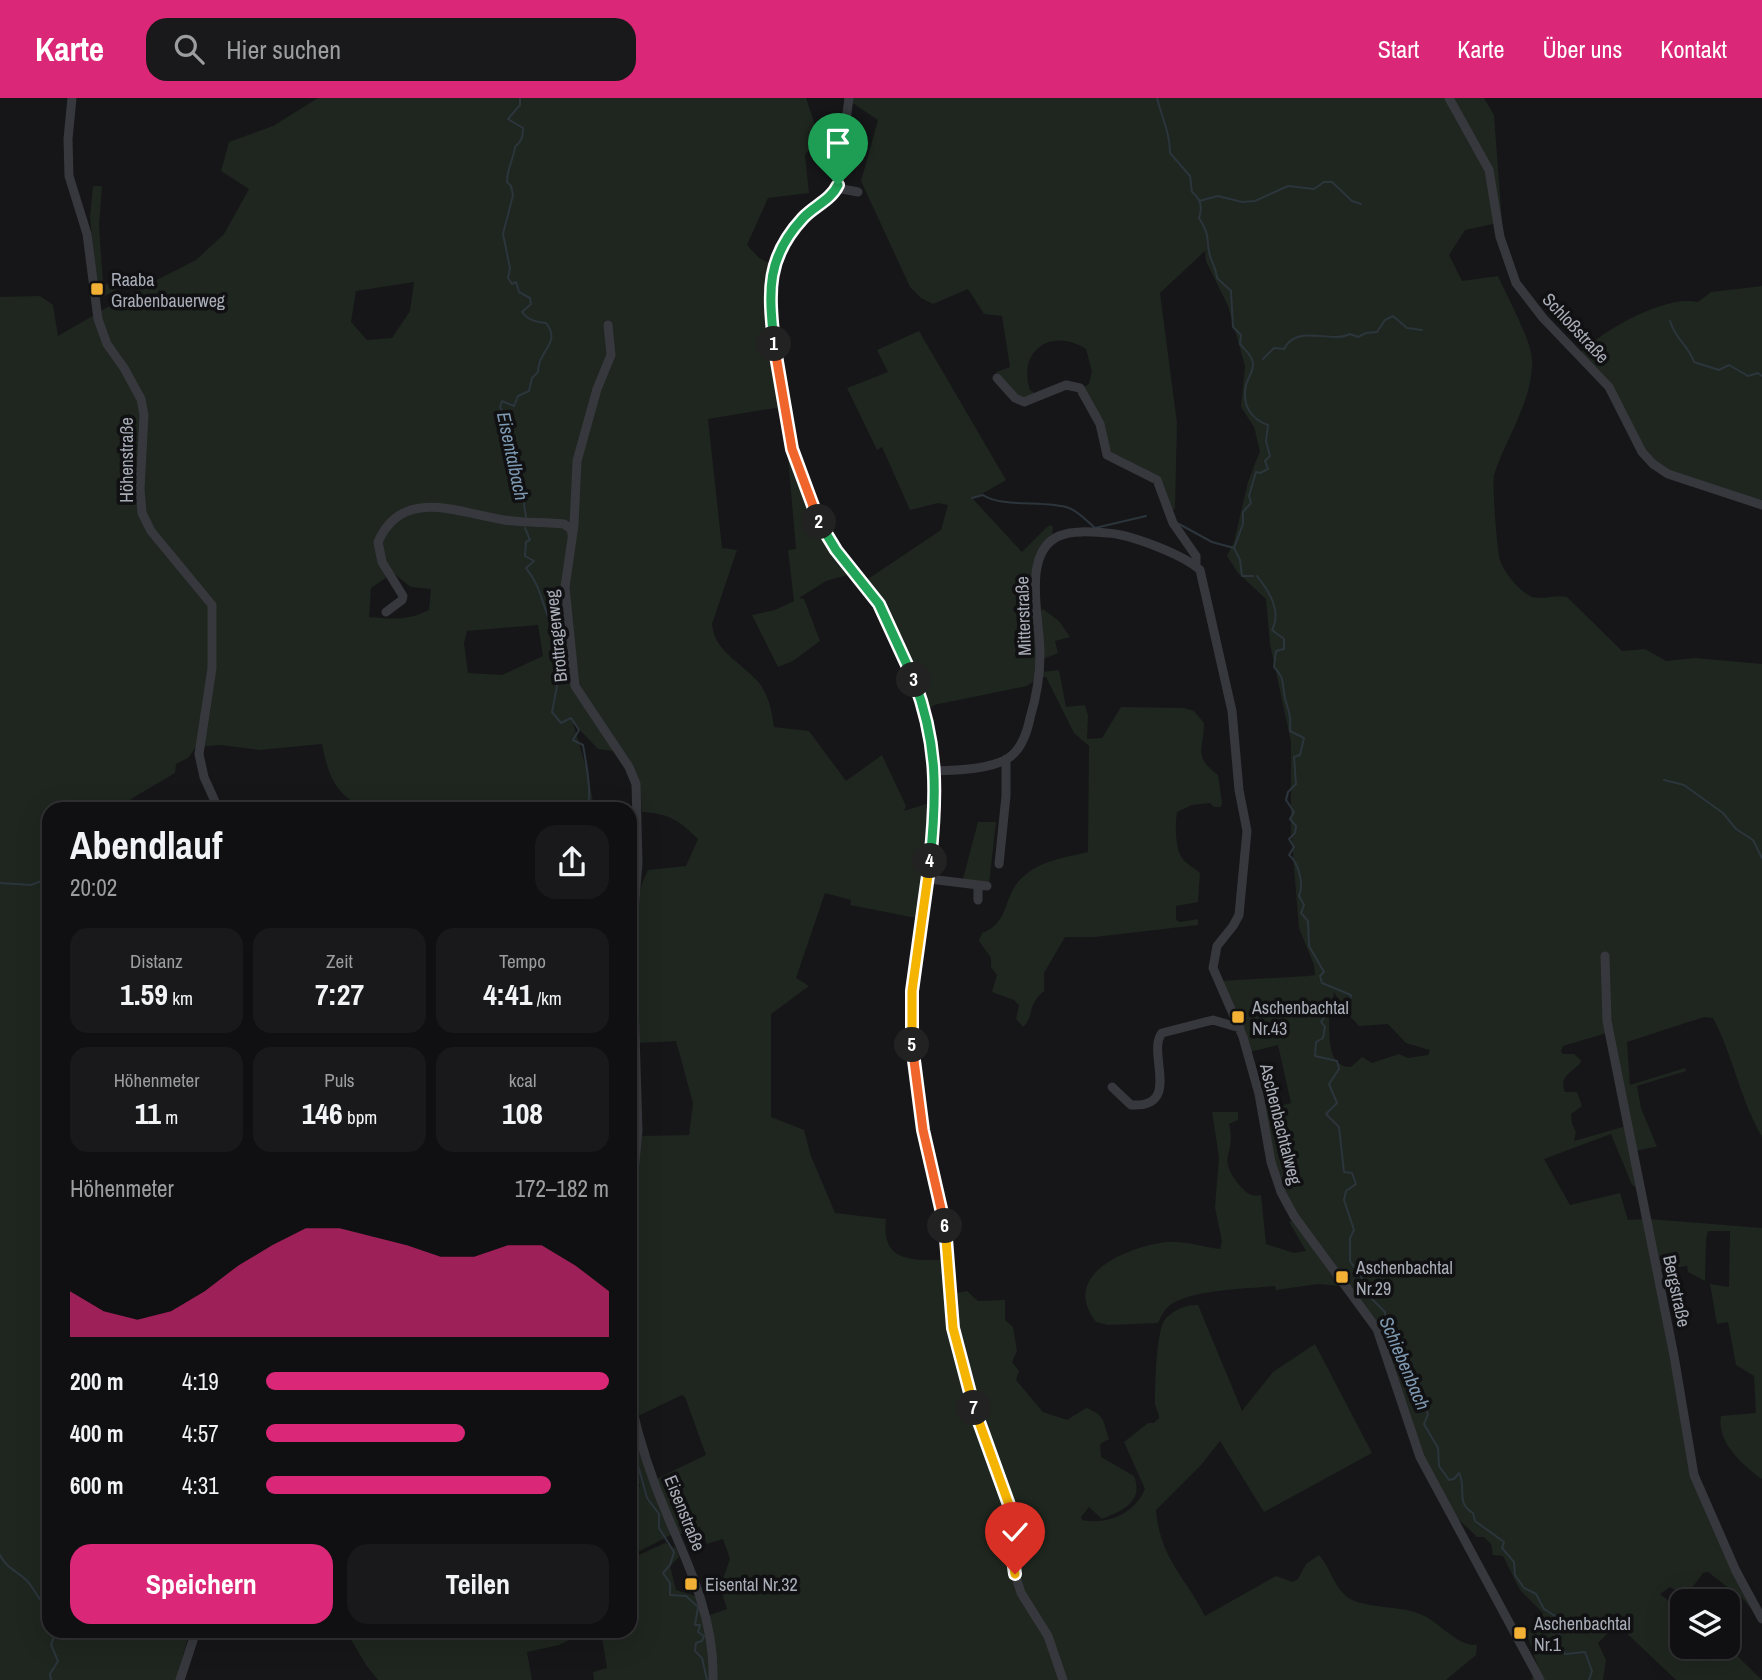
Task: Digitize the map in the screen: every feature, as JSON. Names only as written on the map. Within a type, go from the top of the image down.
[{"type":"street","name":"Höhenstraße","points":[[72,98],[68,139],[69,176],[87,234],[98,319],[107,344],[141,400],[144,415],[140,489],[142,513],[150,531],[212,605],[212,668],[199,754],[204,777],[215,802]]},
{"type":"street","points":[[849,98],[837,188],[803,217],[774,262],[772,310],[777,374],[792,449],[804,484],[831,543],[879,604],[913,678],[929,723],[935,801],[929,878],[912,991],[911,1023],[923,1130],[948,1247],[955,1337],[982,1431],[1012,1513],[1010,1538],[1015,1574],[1021,1593],[1048,1636],[1063,1680]]},
{"type":"street","name":"Schloßstraße","points":[[1450,98],[1489,170],[1500,237],[1516,282],[1543,318],[1609,387],[1642,452],[1668,474],[1762,505]]},
{"type":"street","points":[[837,188],[858,192]]},
{"type":"street","name":"Brottragerweg","points":[[608,324],[611,355],[597,389],[577,461],[573,536],[565,586],[575,686],[629,767],[636,784],[637,802]]},
{"type":"street","points":[[997,378],[1015,398],[1024,402],[1066,385],[1080,388],[1100,424],[1105,453],[1125,466],[1157,480],[1173,523],[1196,556],[1198,568]]},
{"type":"street","points":[[386,612],[402,600],[403,596],[382,562],[377,542],[395,519],[410,509],[424,506],[506,520],[564,524],[571,529],[573,536]]},
{"type":"street","name":"Mitterstraße","points":[[1006,760],[1023,738],[1034,704],[1041,651],[1036,575],[1041,556],[1053,540],[1068,534],[1116,533],[1198,568]]},
{"type":"street","name":"Aschenbachtalweg","points":[[1198,568],[1232,710],[1239,790],[1247,831],[1239,915],[1217,946],[1212,962],[1217,981],[1240,1028],[1259,1094],[1271,1162],[1284,1199],[1377,1329],[1420,1457],[1540,1680]]},
{"type":"street","points":[[933,771],[966,769],[1006,760],[1006,796],[999,864]]},
{"type":"street","name":"Brottragerweg","points":[[637,817],[637,864]]},
{"type":"street","points":[[929,878],[983,885],[978,900]]},
{"type":"street","name":"Bergstraße","points":[[1605,956],[1607,1021],[1674,1356],[1694,1475],[1736,1571],[1762,1619]]},
{"type":"street","points":[[1112,1087],[1130,1105],[1146,1103],[1155,1097],[1160,1087],[1157,1042],[1162,1033],[1213,1020],[1240,1028]]},
{"type":"street","name":"Brottragerweg","points":[[637,1098],[637,1141]]},
{"type":"street","name":"Eisenstraße","points":[[637,1423],[647,1458],[703,1608],[713,1647],[713,1680]]},
{"type":"street","points":[[180,1680],[194,1638]]},
{"type":"shaded area","points":[[318,98],[806,98],[819,137],[805,155],[809,193],[768,198],[747,245],[759,258],[775,266],[776,345],[795,449],[820,518],[851,574],[826,581],[799,598],[804,599],[820,641],[793,661],[778,667],[752,615],[775,610],[794,601],[788,550],[796,549],[787,446],[780,410],[775,408],[708,419],[722,548],[737,550],[712,624],[714,634],[724,650],[760,684],[770,704],[774,727],[809,731],[846,781],[882,755],[906,806],[904,811],[926,804],[933,807],[920,917],[850,905],[851,900],[825,893],[796,978],[809,986],[771,1014],[771,1117],[804,1130],[811,1156],[835,1213],[886,1219],[888,1244],[901,1256],[921,1260],[945,1260],[948,1295],[967,1291],[978,1301],[1005,1300],[1005,1320],[1013,1327],[1017,1351],[1012,1362],[1019,1371],[1016,1380],[1043,1412],[1067,1420],[1086,1408],[1100,1417],[1109,1439],[1100,1444],[1101,1457],[1134,1476],[1136,1492],[1130,1504],[1117,1512],[1102,1519],[1089,1507],[1081,1517],[1082,1520],[1101,1521],[1119,1516],[1134,1505],[1145,1489],[1124,1442],[1159,1418],[1155,1403],[1158,1348],[1161,1328],[1170,1314],[1184,1307],[1198,1305],[1242,1411],[1273,1372],[1315,1344],[1372,1453],[1264,1512],[1220,1441],[1201,1465],[1156,1510],[1162,1541],[1205,1616],[1276,1576],[1293,1582],[1298,1579],[1306,1564],[1319,1555],[1338,1587],[1353,1600],[1420,1614],[1462,1642],[1477,1645],[1476,1655],[1446,1680],[714,1680],[707,1616],[727,1609],[720,1587],[730,1559],[723,1539],[707,1544],[700,1527],[679,1535],[656,1479],[706,1455],[682,1395],[638,1416],[637,1413],[637,1165],[641,1136],[689,1135],[693,1103],[676,1041],[638,1043],[637,904],[648,870],[686,866],[698,839],[673,819],[642,812],[639,782],[620,752],[598,749],[573,723],[593,802],[354,802],[334,783],[322,744],[259,750],[221,745],[196,747],[188,758],[176,764],[175,773],[131,799],[133,802],[42,802],[42,1638],[188,1638],[176,1680],[0,1680],[0,297],[40,296],[53,305],[58,336],[137,290],[196,260],[224,234],[249,189],[221,171],[229,142],[273,126]],"holes":[[[414,282],[410,311],[392,338],[367,340],[351,322],[356,291]],[[393,573],[411,587],[431,589],[429,610],[400,618],[369,617],[371,588]],[[538,625],[543,656],[502,675],[468,673],[464,643],[467,631]]]},
{"type":"shaded area","points":[[845,98],[1484,98],[1494,115],[1502,222],[1465,230],[1449,255],[1462,281],[1498,276],[1531,352],[1531,375],[1524,405],[1494,475],[1496,531],[1502,565],[1512,581],[1530,596],[1567,597],[1622,651],[1645,649],[1666,661],[1695,658],[1762,664],[1762,1137],[1713,1018],[1704,1017],[1627,1042],[1630,1085],[1685,1068],[1686,1071],[1637,1086],[1641,1108],[1657,1147],[1635,1151],[1607,1033],[1563,1046],[1561,1051],[1563,1054],[1574,1054],[1581,1060],[1563,1083],[1565,1092],[1577,1092],[1582,1106],[1571,1114],[1576,1132],[1574,1141],[1626,1126],[1638,1188],[1632,1185],[1611,1134],[1544,1159],[1570,1205],[1620,1193],[1628,1220],[1644,1219],[1692,1476],[1761,1621],[1740,1597],[1740,1589],[1730,1589],[1708,1572],[1703,1573],[1691,1589],[1670,1587],[1660,1594],[1670,1602],[1670,1659],[1740,1659],[1762,1680],[1676,1680],[1617,1624],[1598,1643],[1606,1660],[1603,1680],[1531,1680],[1538,1667],[1527,1634],[1543,1613],[1520,1590],[1503,1556],[1493,1555],[1491,1544],[1484,1537],[1477,1537],[1453,1514],[1422,1456],[1384,1340],[1301,1223],[1276,1173],[1263,1105],[1275,1103],[1276,1107],[1291,1103],[1278,1045],[1249,1052],[1219,981],[1315,975],[1314,965],[1299,928],[1291,831],[1291,742],[1270,644],[1266,599],[1238,573],[1227,556],[1234,542],[1248,482],[1260,451],[1254,427],[1241,407],[1245,366],[1228,306],[1206,261],[1205,251],[1160,293],[1177,423],[1175,508],[1171,513],[1158,479],[1107,453],[1082,388],[1089,384],[1092,371],[1086,349],[1061,341],[1040,346],[1028,364],[1027,376],[1030,390],[1037,395],[1022,400],[996,372],[1010,367],[1002,316],[984,314],[968,289],[933,304],[921,298],[910,287],[861,181],[878,120]],"holes":[[[1334,992],[1345,1011],[1359,1026],[1388,1024],[1406,1043],[1430,1050],[1428,1055],[1408,1058],[1399,1054],[1372,1063],[1362,1057],[1351,1067],[1342,1065],[1336,1060],[1330,1043],[1328,1005],[1333,1001]]]},
{"type":"shaded area","points":[[93,186],[102,186],[99,225],[103,284],[119,285],[120,288],[100,298],[97,296],[90,217]]},
{"type":"shaded area","points":[[1762,286],[1762,503],[1677,475],[1648,457],[1632,424],[1580,353],[1604,334],[1652,309],[1684,301],[1698,302],[1711,292]]},
{"type":"shaded area","points":[[919,331],[1006,480],[973,499],[1022,552],[1046,528],[1050,525],[1053,527],[1052,538],[1039,555],[1037,679],[1027,686],[934,705],[928,711],[865,581],[941,530],[948,505],[938,503],[910,510],[882,447],[877,450],[847,388],[888,372],[877,350]]},
{"type":"shaded area","points":[[1043,609],[1059,621],[1070,637],[1055,641],[1058,653],[1043,659],[1039,613]]},
{"type":"shaded area","points":[[1059,670],[1066,707],[1085,705],[1088,715],[1087,739],[1102,738],[1121,707],[1184,708],[1194,711],[1204,723],[1202,757],[1218,775],[1222,803],[1221,807],[1214,807],[1210,803],[1192,805],[1177,812],[1176,836],[1180,854],[1200,873],[1198,902],[1176,906],[1176,920],[1180,922],[1198,919],[1198,925],[1095,937],[1065,937],[1044,973],[1044,991],[1035,1001],[1023,1027],[1016,1019],[1019,1005],[1014,1000],[992,992],[997,975],[991,967],[991,958],[979,941],[982,933],[997,923],[1013,889],[1025,875],[1050,861],[1088,852],[1089,746],[1074,733],[1046,677],[1041,677],[1042,672]]},
{"type":"shaded area","points":[[978,822],[996,822],[989,884],[963,879]]},
{"type":"shaded area","points":[[1212,1112],[1238,1112],[1238,1120],[1229,1124],[1231,1135],[1227,1162],[1241,1187],[1255,1196],[1261,1195],[1266,1244],[1294,1253],[1306,1251],[1289,1222],[1294,1219],[1342,1286],[1318,1284],[1276,1290],[1275,1286],[1211,1292],[1172,1304],[1158,1323],[1108,1325],[1096,1322],[1087,1305],[1086,1290],[1092,1277],[1117,1257],[1166,1242],[1220,1249],[1222,1242],[1215,1207],[1219,1157]]},
{"type":"shaded area","points":[[1649,1219],[1762,1228],[1762,1479],[1733,1452],[1723,1435],[1721,1425],[1721,1416],[1756,1413],[1754,1376],[1736,1365],[1728,1322],[1717,1324],[1710,1284],[1729,1287],[1730,1231],[1708,1231],[1705,1281],[1688,1272],[1687,1266],[1658,1270]]},
{"type":"shaded area","points":[[637,1434],[671,1535],[637,1552],[637,1488],[640,1486],[637,1477]]},
{"type":"shaded area","points":[[665,1543],[676,1548],[679,1557],[670,1566],[676,1590],[695,1596],[707,1629],[711,1680],[594,1680],[593,1672],[607,1668],[602,1638],[637,1638],[637,1556]]},
{"type":"shaded area","points":[[350,1638],[574,1638],[559,1645],[527,1652],[532,1680],[378,1680]]},
{"type":"waterway","name":"Eisentalbach","points":[[520,98],[520,105],[508,119],[523,128],[522,139],[515,147],[507,177],[513,195],[503,234],[510,268],[508,278],[512,284],[516,282],[519,292],[530,298],[531,304],[522,312],[532,320],[546,323],[552,336],[538,372],[532,378],[529,391],[518,396],[514,406],[502,401],[500,407],[510,426],[507,434],[510,460],[522,491],[526,517]]},
{"type":"waterway","name":"Schiebenbach","points":[[1157,98],[1170,153],[1190,176],[1192,192],[1200,204],[1199,218],[1207,235],[1217,278],[1231,291],[1233,327],[1241,335],[1240,344],[1253,363],[1245,392],[1246,404],[1256,419],[1268,425],[1266,441],[1270,456],[1265,461],[1268,469],[1256,472],[1249,496],[1251,503],[1243,512],[1243,524],[1234,548],[1240,560],[1242,576],[1253,576]]},
{"type":"waterway","points":[[1199,201],[1218,196],[1242,202],[1255,201],[1288,186],[1314,189],[1324,182],[1332,182],[1352,201],[1361,204]]},
{"type":"waterway","points":[[1263,359],[1274,348],[1284,349],[1297,337],[1350,334],[1358,337],[1377,332],[1385,320],[1393,316],[1407,328],[1422,330]]},
{"type":"waterway","points":[[1670,321],[1694,362],[1719,370],[1729,365],[1748,376],[1758,373],[1762,376]]},
{"type":"waterway","points":[[972,498],[983,495],[1012,503],[1048,504],[1069,508],[1095,528],[1146,516]]},
{"type":"waterway","points":[[1179,524],[1212,542],[1234,548]]},
{"type":"waterway","name":"Eisentalbach","points":[[525,528],[530,540],[526,542],[525,556],[534,561],[526,568],[538,589],[552,626],[558,628],[554,636],[560,653],[555,667],[554,681],[557,686],[552,712],[561,723],[571,718],[579,730],[573,740],[583,745],[589,802]]},
{"type":"waterway","name":"Schiebenbach","points":[[1257,576],[1270,595],[1275,609],[1272,630],[1284,639],[1284,649],[1276,651],[1274,667],[1283,681],[1290,731],[1304,738],[1300,755],[1294,757],[1296,784],[1288,792],[1286,800],[1294,812],[1290,819],[1296,826],[1295,833],[1289,839],[1294,847],[1289,855],[1300,874],[1299,896],[1304,905],[1301,913],[1308,921],[1309,946],[1324,972],[1320,976],[1322,983],[1351,995],[1347,1012],[1341,1016],[1339,1010],[1331,1005],[1323,1008],[1325,1016],[1321,1022],[1325,1027],[1323,1038],[1316,1042],[1315,1056],[1337,1061],[1339,1069],[1329,1084],[1337,1103],[1326,1114],[1339,1127],[1344,1172],[1352,1173],[1356,1184],[1346,1191],[1344,1200],[1354,1230],[1350,1238],[1350,1261],[1369,1288],[1371,1298],[1385,1312],[1391,1336],[1400,1344],[1406,1371],[1428,1414],[1424,1424],[1438,1448],[1439,1466],[1449,1480],[1459,1473],[1464,1504],[1473,1513],[1475,1521],[1504,1542],[1502,1548],[1514,1562],[1515,1575],[1524,1588],[1536,1594],[1544,1609],[1555,1616],[1560,1627],[1559,1642],[1565,1654],[1585,1652],[1592,1671],[1589,1680]]},
{"type":"waterway","points":[[1664,780],[1684,785],[1723,813],[1736,829],[1753,840],[1762,858]]},
{"type":"waterway","points":[[0,883],[31,885],[42,881]]},
{"type":"waterway","name":"Eisentalbach","points":[[637,1462],[647,1498],[659,1514],[659,1528],[674,1552],[670,1565],[663,1573],[670,1583],[670,1595],[686,1596],[698,1607],[695,1625],[700,1625],[698,1632],[704,1636],[702,1641],[696,1643],[695,1651],[702,1658],[707,1680]]},
{"type":"waterway","points":[[0,1555],[6,1564],[28,1582],[42,1601]]},
{"type":"waterway","points":[[51,1680],[50,1674],[58,1661],[51,1645],[54,1638]]},
{"type":"place","name":"Raaba Grabenbauerweg","points":[[97,289]]},
{"type":"place","name":"Aschenbachtal Nr.43","points":[[1238,1017]]},
{"type":"place","name":"Aschenbachtal Nr.29","points":[[1342,1277]]},
{"type":"place","name":"Eisental Nr.32","points":[[691,1584]]},
{"type":"place","name":"Aschenbachtal Nr.1","points":[[1520,1633]]},
{"type":"route","points":[[838,185],[830,196],[803,217],[774,262],[771,288],[772,328],[777,374],[795,460],[818,519],[836,550],[879,604],[913,678],[929,723],[935,801],[929,878],[911,1000],[913,1052],[923,1130],[948,1247],[955,1337],[982,1431],[1012,1513],[1010,1538],[1015,1574]]}]
